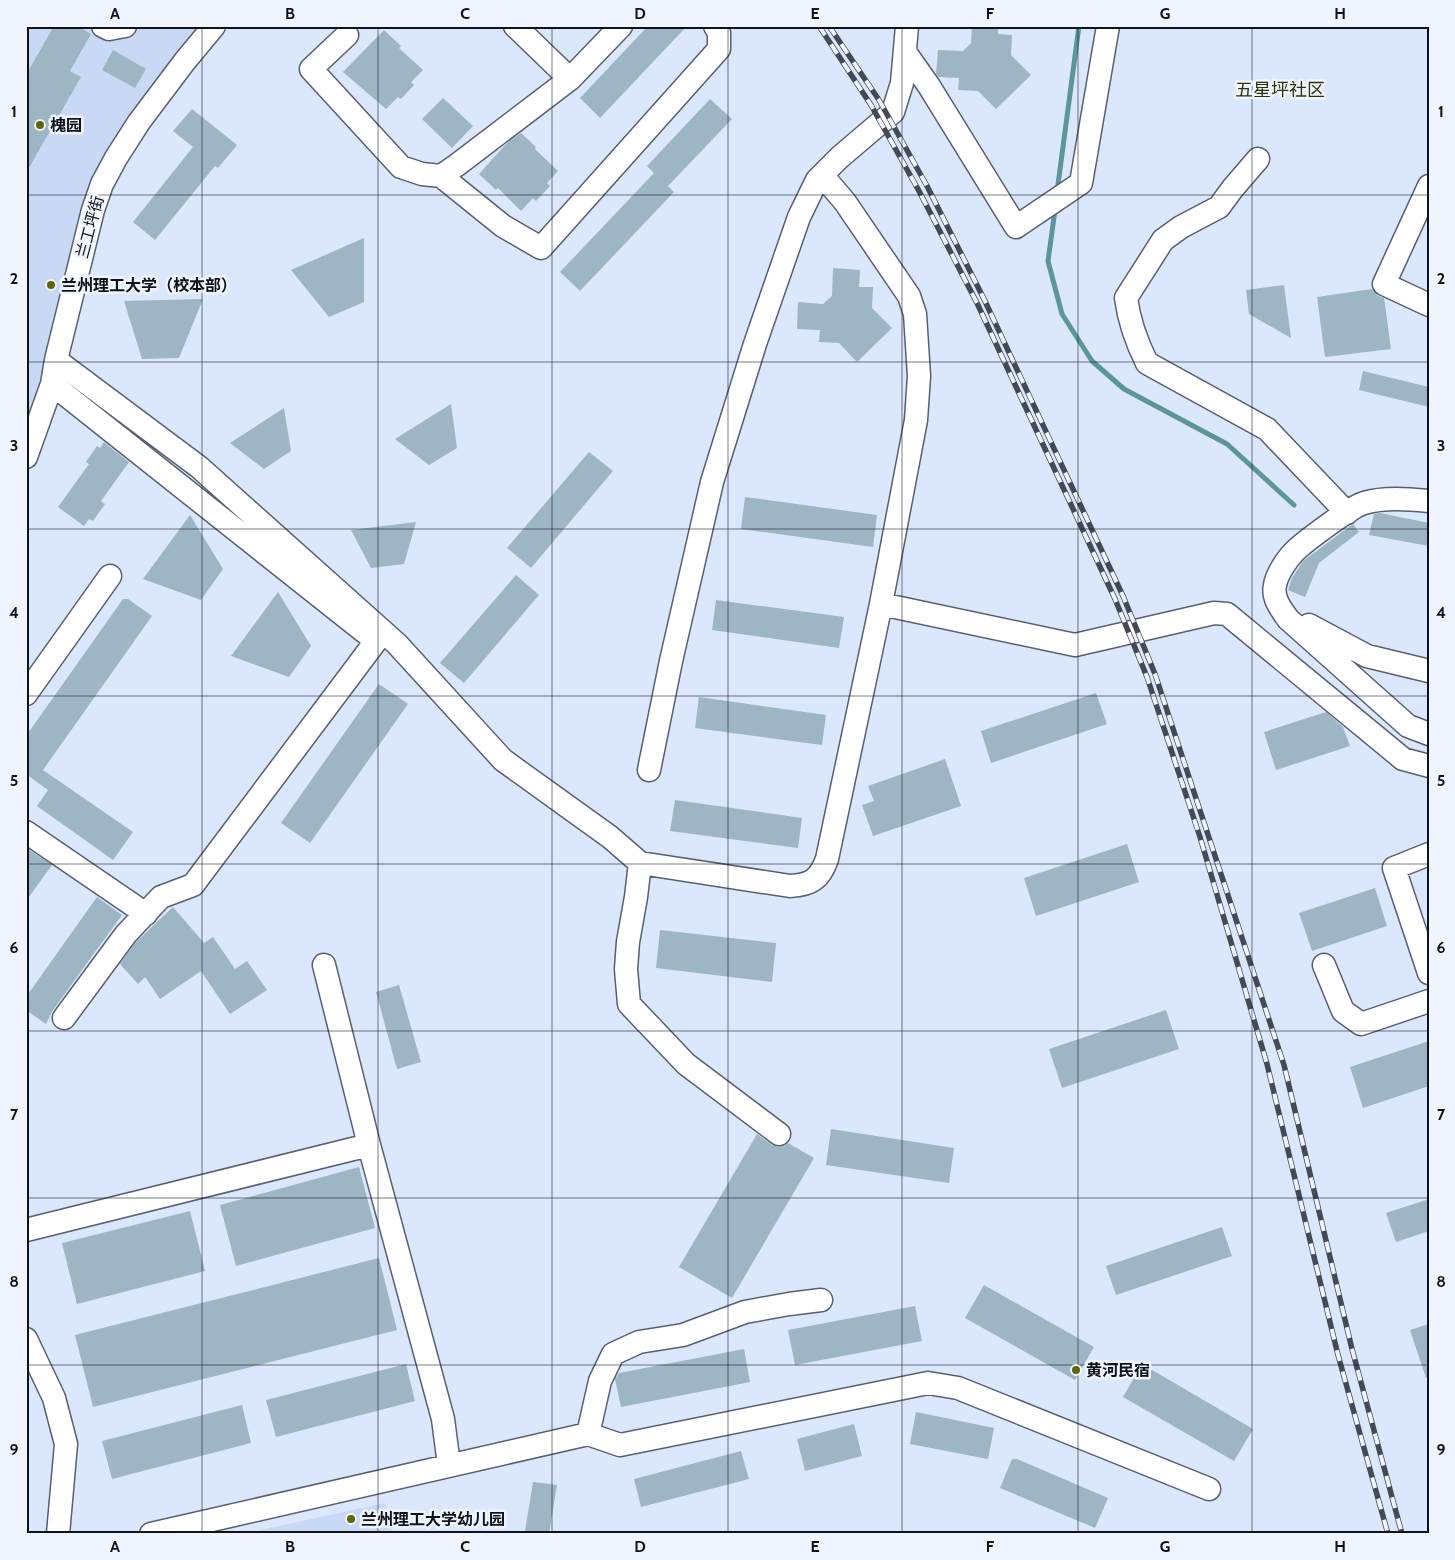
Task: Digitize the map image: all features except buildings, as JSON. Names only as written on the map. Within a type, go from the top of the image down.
[{"type":"street","points":[[103,26],[109,29],[125,26]]},
{"type":"street","name":"兰工坪街","points":[[26,457],[52,384],[56,360],[93,210],[102,184],[139,122],[214,26]]},
{"type":"street","points":[[515,26],[570,79]]},
{"type":"street","points":[[441,176],[457,166],[570,79],[622,26]]},
{"type":"street","points":[[347,29],[311,69],[401,167],[422,174],[441,176],[503,226],[541,248],[718,49],[719,33],[716,26]]},
{"type":"street","points":[[649,770],[671,661],[712,482],[755,344],[799,217],[817,180],[840,157],[893,112],[902,83],[907,26]]},
{"type":"street","points":[[905,52],[929,86],[1016,227],[1081,183],[1105,28]]},
{"type":"street","points":[[1258,159],[1232,188],[1219,207],[1181,227],[1163,240],[1126,298],[1129,319],[1138,346],[1147,363],[1267,429],[1347,513]]},
{"type":"street","points":[[56,360],[199,467],[397,644],[503,760],[610,837],[640,863],[790,886],[804,885],[822,874],[828,859],[881,604],[916,420],[919,376],[915,314],[909,296],[845,202],[822,175]]},
{"type":"street","points":[[1429,186],[1384,284],[1429,305]]},
{"type":"street","points":[[52,384],[376,641],[193,886],[161,897],[126,934],[64,1018]]},
{"type":"street","points":[[1429,501],[1403,499],[1362,503],[1293,552],[1274,585],[1276,602],[1288,619],[1408,726],[1429,734]]},
{"type":"street","points":[[26,694],[34,667],[110,576]]},
{"type":"street","points":[[1276,602],[1316,630],[1367,656],[1429,671]]},
{"type":"street","points":[[881,604],[1075,645],[1214,613],[1227,614],[1403,758],[1429,766]]},
{"type":"street","points":[[26,832],[146,914]]},
{"type":"street","points":[[1429,854],[1394,868],[1429,973]]},
{"type":"street","points":[[640,863],[628,942],[626,969],[629,1004],[686,1064],[779,1134]]},
{"type":"street","points":[[324,965],[369,1145],[443,1419],[449,1465]]},
{"type":"street","points":[[1324,965],[1343,1011],[1361,1024],[1429,1002]]},
{"type":"street","points":[[26,1230],[369,1145]]},
{"type":"street","points":[[588,1434],[600,1381],[613,1354],[639,1342],[683,1335],[745,1312],[820,1300]]},
{"type":"street","points":[[26,1338],[54,1398],[66,1444],[58,1534]]},
{"type":"street","points":[[151,1534],[588,1434],[620,1446],[928,1383],[958,1388],[1209,1489]]},
{"type":"shaded area","name":"兰州理工大学（校本部）","points":[[26,26],[214,26],[116,158],[26,457]]},
{"type":"shaded area","name":"兰州理工大学幼儿园","points":[[385,1503],[393,1534],[242,1534]]},
{"type":"waterway","points":[[1057,192],[1079,26]]},
{"type":"waterway","points":[[1055,210],[1048,261],[1062,314],[1092,361],[1124,389],[1227,444],[1294,505]]},
{"type":"railway","points":[[819,26],[871,105],[919,191],[977,303],[1115,599],[1147,677],[1200,837],[1267,1064],[1338,1355],[1388,1534]]},
{"type":"railway","points":[[829,26],[879,100],[927,186],[984,299],[1123,596],[1155,674],[1284,1065],[1352,1349],[1402,1534]]},
{"type":"place","name":"槐园","points":[[40,125]]},
{"type":"place","name":"兰州理工大学（校本部）","points":[[51,285]]},
{"type":"place","name":"黄河民宿","points":[[1076,1370]]},
{"type":"place","name":"兰州理工大学幼儿园","points":[[351,1519]]},
{"type":"district","name":"五星坪社区","points":[[1280,90]]}]
